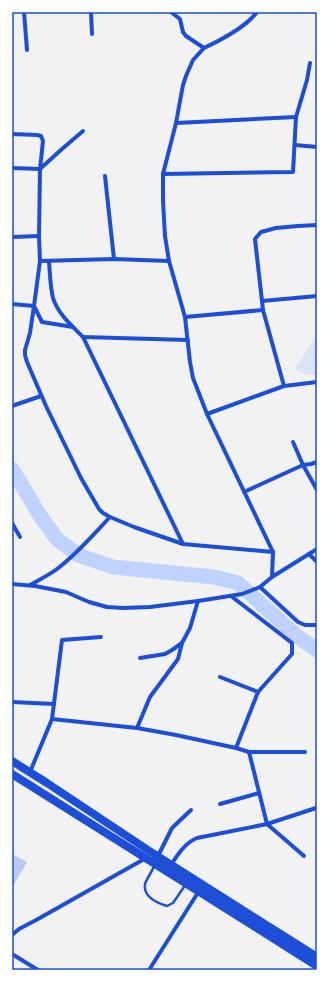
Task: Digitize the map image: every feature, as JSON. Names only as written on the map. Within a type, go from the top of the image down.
[{"type":"highway","points":[[12,761],[169,868],[317,957]]},
{"type":"highway","points":[[12,774],[146,858],[156,859]]},
{"type":"highway","points":[[169,868],[186,883],[201,888],[317,966]]},
{"type":"street","points":[[24,12],[27,50]]},
{"type":"street","points":[[91,12],[92,34]]},
{"type":"street","points":[[172,12],[180,19],[183,32],[186,36],[204,48]]},
{"type":"street","points":[[257,12],[253,18],[245,24],[204,48],[189,67],[183,85],[176,123],[163,174],[163,201],[168,260],[185,317],[193,378],[207,414],[273,552],[272,578]]},
{"type":"street","points":[[163,174],[293,172],[296,117],[307,80],[310,63]]},
{"type":"street","points":[[176,123],[296,117]]},
{"type":"street","points":[[12,168],[40,169],[83,131]]},
{"type":"street","points":[[12,134],[37,135],[41,136],[43,141],[40,169],[40,261],[30,333],[25,350],[27,362],[81,478],[99,509],[110,517],[183,544],[273,552]]},
{"type":"street","points":[[295,146],[317,147]]},
{"type":"street","points":[[105,176],[114,259]]},
{"type":"street","points":[[284,386],[262,301],[255,239],[261,232],[276,228],[317,225]]},
{"type":"street","points":[[12,237],[39,236]]},
{"type":"street","points":[[40,261],[114,259],[168,260]]},
{"type":"street","points":[[49,261],[53,298],[66,320],[83,337],[183,544]]},
{"type":"street","points":[[262,301],[317,296]]},
{"type":"street","points":[[12,304],[34,306]]},
{"type":"street","points":[[34,306],[42,322],[74,328]]},
{"type":"street","points":[[185,317],[264,310]]},
{"type":"street","points":[[83,337],[188,340]]},
{"type":"street","points":[[207,414],[284,386],[317,382]]},
{"type":"street","points":[[12,406],[42,396]]},
{"type":"street","points":[[293,442],[303,465],[317,490]]},
{"type":"street","points":[[244,492],[303,465],[317,462]]},
{"type":"street","points":[[30,585],[64,564],[110,517]]},
{"type":"street","points":[[12,523],[20,537]]},
{"type":"street","points":[[12,584],[30,585],[66,592],[89,602],[107,607],[136,608],[198,601],[242,594],[260,587],[317,548]]},
{"type":"street","points":[[310,554],[317,562]]},
{"type":"street","points":[[260,587],[298,622],[305,625],[317,625]]},
{"type":"street","points":[[231,596],[292,643],[292,654],[258,692],[236,748]]},
{"type":"street","points":[[137,728],[150,697],[178,659],[182,643],[190,628],[198,601]]},
{"type":"street","points":[[30,772],[52,719],[62,640],[102,637]]},
{"type":"street","points":[[140,658],[165,654],[182,643]]},
{"type":"street","points":[[220,676],[258,692]]},
{"type":"street","points":[[12,702],[54,704]]},
{"type":"street","points":[[52,719],[137,728],[176,735],[249,752],[305,752]]},
{"type":"street","points":[[249,752],[267,824],[304,856]]},
{"type":"street","points":[[220,804],[259,793]]},
{"type":"street","points":[[169,868],[181,850],[190,841],[197,838],[267,824],[317,807]]},
{"type":"street","points":[[156,859],[172,828],[191,810]]},
{"type":"street","points":[[12,935],[19,929],[146,858]]},
{"type":"street","points":[[150,970],[201,888]]},
{"type":"street","points":[[12,954],[38,970]]},
{"type":"lane","points":[[156,859],[145,885],[146,893],[151,898],[159,904],[167,906],[173,903],[186,883]]},
{"type":"shaded area","points":[[317,338],[317,376],[305,374],[295,369],[313,341]]},
{"type":"building","points":[[12,854],[27,862],[12,888],[13,866]]},
{"type":"waterway","points":[[12,469],[41,517],[57,539],[78,555],[113,567],[214,577],[238,583],[298,637],[317,650]]}]
